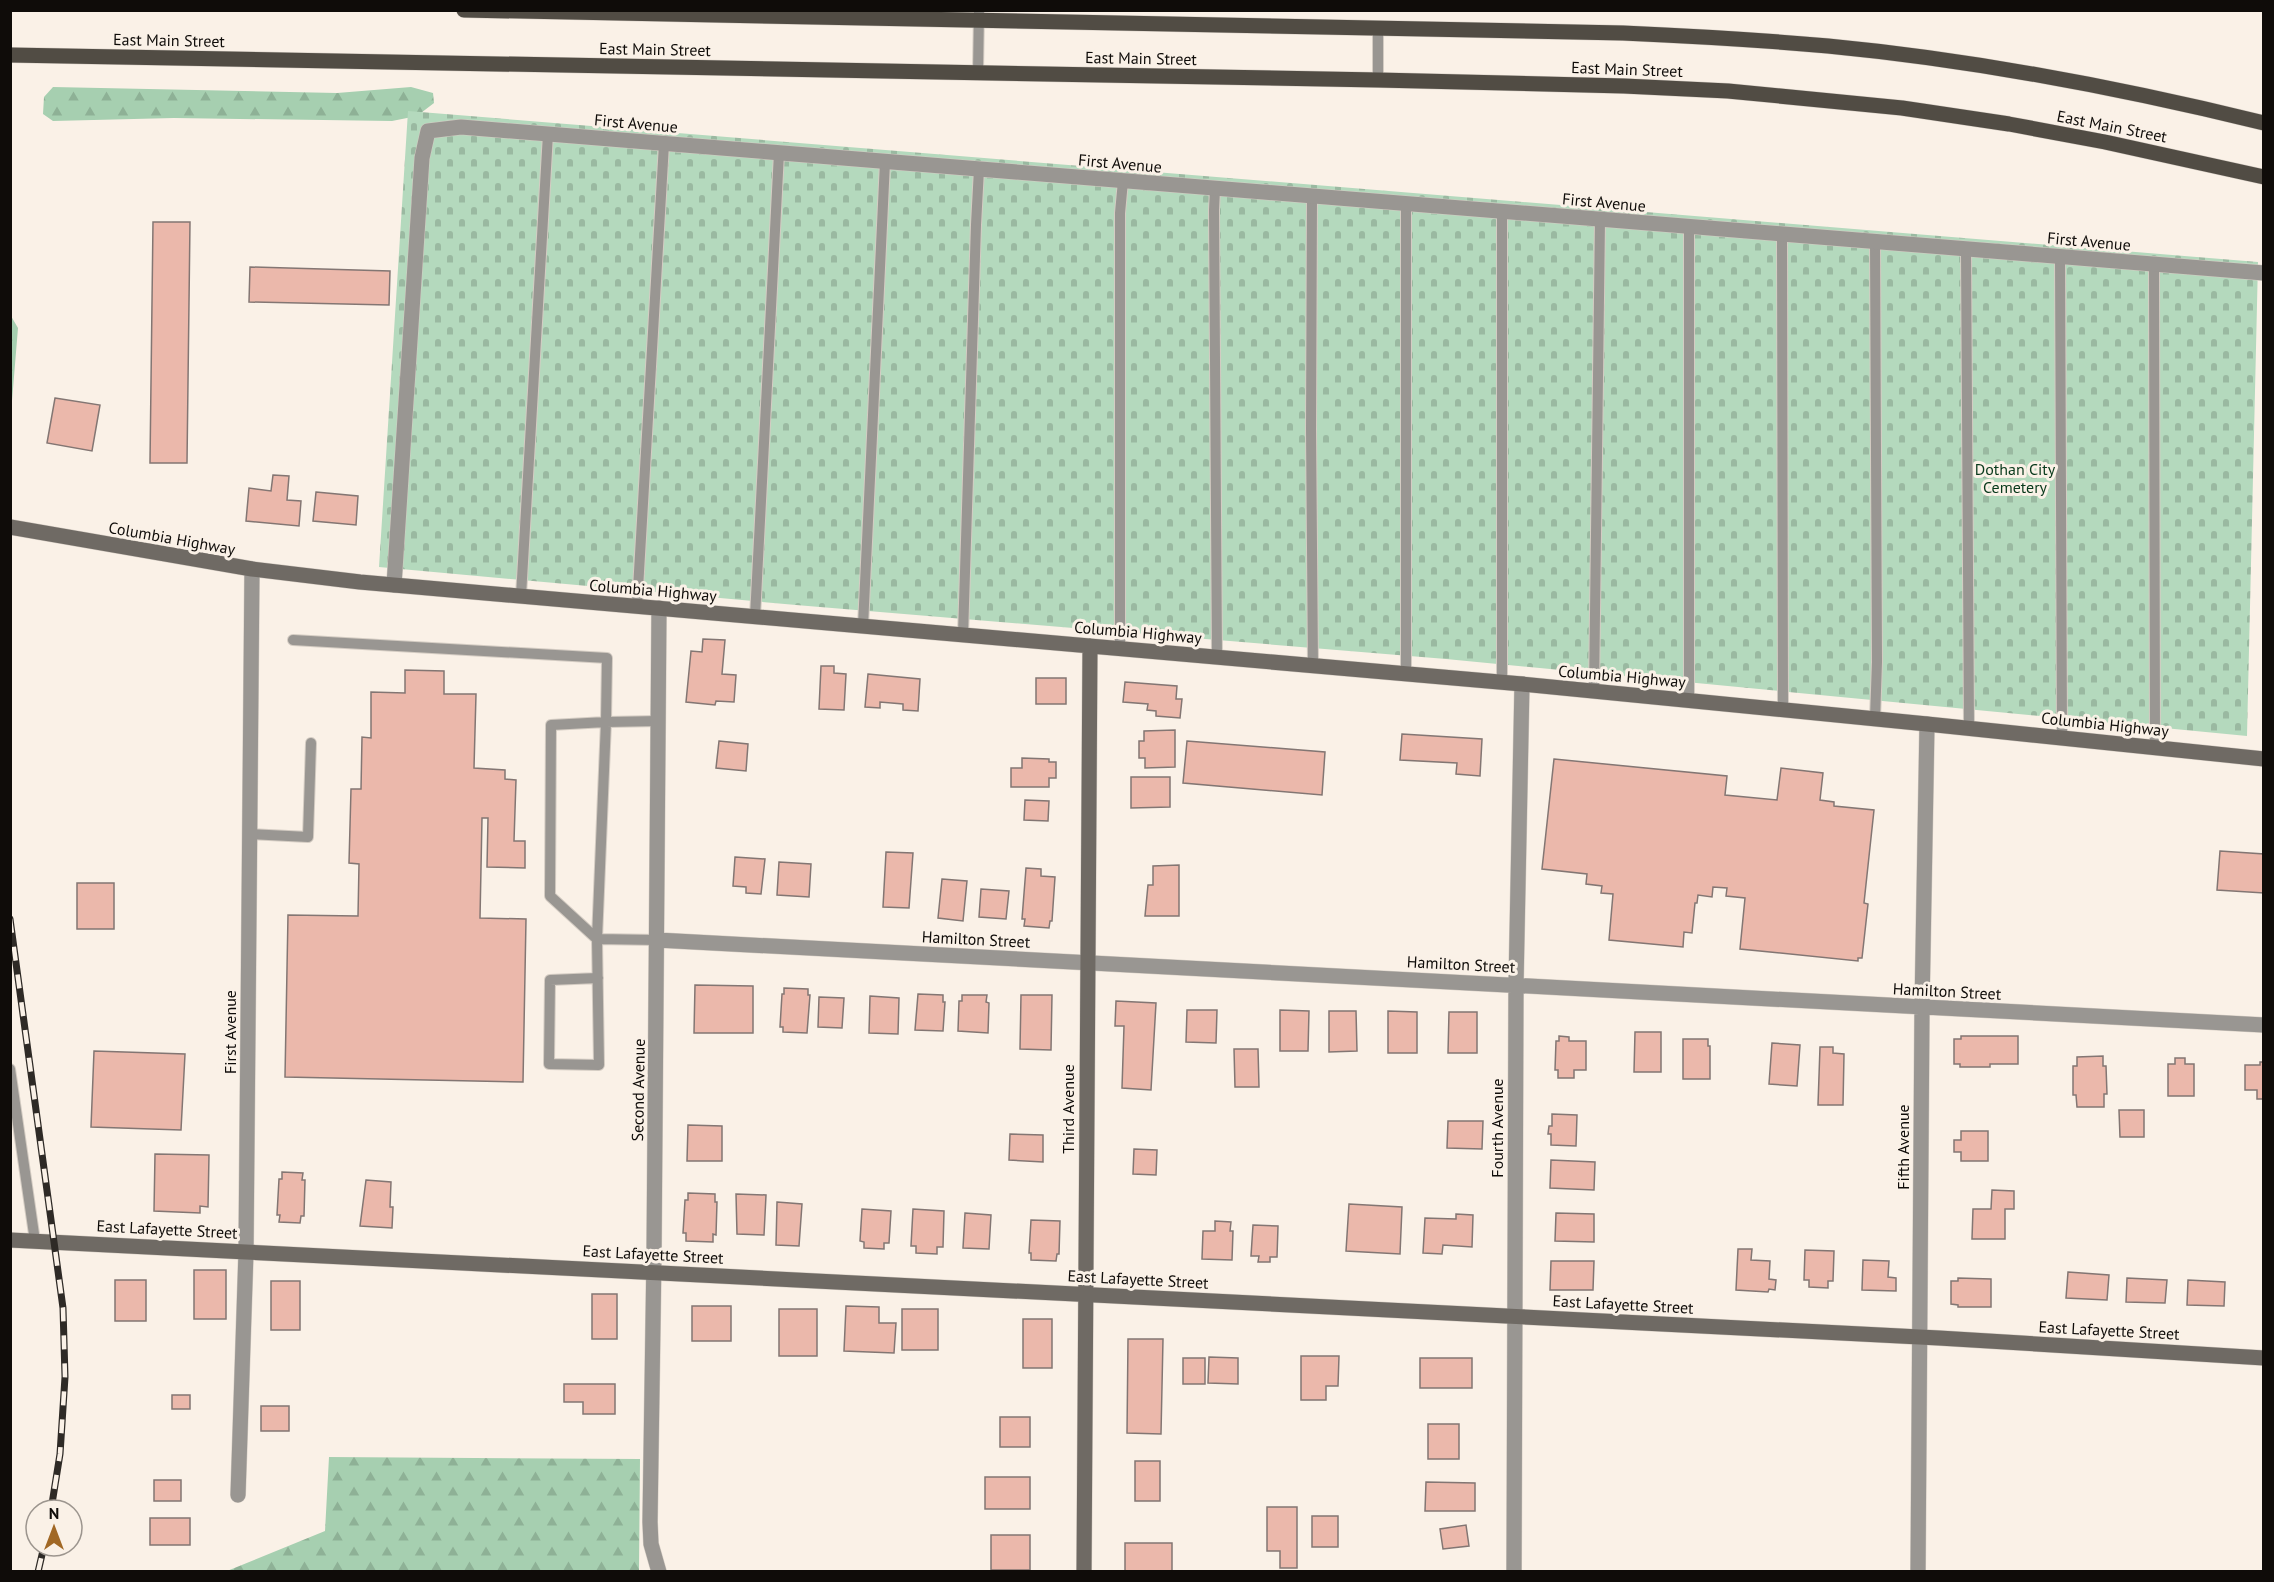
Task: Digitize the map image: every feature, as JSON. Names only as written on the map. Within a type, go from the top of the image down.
[{"type":"main road","points":[[464,10],[979,15],[1731,38],[1830,46],[2016,72],[2123,91],[2264,123]]},
{"type":"main road","name":"East Main Street","points":[[10,55],[1378,80],[1728,91],[1826,99],[2009,124],[2106,142],[2264,177]]},
{"type":"street","name":"First Avenue","points":[[394,585],[422,158],[428,131],[461,127],[2264,273]]},
{"type":"street","name":"Columbia Highway","points":[[10,527],[252,569],[394,585],[1522,684],[2264,759]]},
{"type":"street","name":"First Avenue","points":[[238,1495],[246,1252],[252,569]]},
{"type":"street","name":"Second Avenue","points":[[659,608],[650,1522],[651,1544],[659,1572]]},
{"type":"street","name":"Third Avenue","points":[[1084,1572],[1086,963],[1090,646]]},
{"type":"street","name":"Fourth Avenue","points":[[1514,1572],[1515,985],[1522,684]]},
{"type":"street","name":"Fifth Avenue","points":[[1918,1572],[1922,1008],[1927,724]]},
{"type":"street","name":"Hamilton Street","points":[[657,940],[2264,1025]]},
{"type":"street","name":"East Lafayette Street","points":[[10,1240],[1920,1337],[2264,1358]]},
{"type":"lane","points":[[978,73],[979,15]]},
{"type":"lane","points":[[1378,28],[1378,80]]},
{"type":"lane","points":[[521,596],[548,134]]},
{"type":"lane","points":[[637,606],[664,144]]},
{"type":"lane","points":[[755,617],[779,153]]},
{"type":"lane","points":[[863,626],[885,162]]},
{"type":"lane","points":[[963,635],[979,170]]},
{"type":"lane","points":[[1120,649],[1120,213],[1123,181]]},
{"type":"lane","points":[[1215,189],[1217,658]]},
{"type":"lane","points":[[1312,196],[1313,666]]},
{"type":"lane","points":[[1406,204],[1406,674]]},
{"type":"lane","points":[[1502,212],[1502,683]]},
{"type":"lane","points":[[1594,692],[1599,219]]},
{"type":"lane","points":[[1689,227],[1689,701]]},
{"type":"lane","points":[[1782,234],[1782,710]]},
{"type":"lane","points":[[1875,242],[1877,651],[1875,719]]},
{"type":"lane","points":[[1966,249],[1969,728]]},
{"type":"lane","points":[[2060,257],[2062,738]]},
{"type":"lane","points":[[2154,265],[2155,748]]},
{"type":"lane","points":[[293,640],[606,658],[606,722],[597,939],[598,978],[599,1065],[549,1064],[550,980],[598,978]]},
{"type":"lane","points":[[657,940],[597,939],[550,896],[551,725],[658,721]]},
{"type":"lane","points":[[250,834],[308,837],[311,743]]},
{"type":"lane","points":[[10,1069],[35,1241]]},
{"type":"green space","points":[[53,87],[337,93],[411,87],[433,93],[434,103],[417,116],[392,121],[174,118],[53,121],[43,114],[44,97]]},
{"type":"green space","name":"Dothan City Cemetery","points":[[408,111],[2258,262],[2247,736],[1446,659],[796,605],[379,567]]},
{"type":"green space","points":[[10,316],[18,328],[11,413]]},
{"type":"green space","points":[[329,1457],[640,1459],[639,1571],[227,1571],[325,1531]]},
{"type":"building","points":[[153,222],[190,222],[187,463],[150,463]]},
{"type":"building","points":[[250,267],[390,271],[389,305],[249,302]]},
{"type":"building","points":[[55,398],[100,405],[92,451],[47,443]]},
{"type":"building","points":[[273,475],[289,476],[287,500],[301,501],[299,526],[246,521],[249,488],[271,491]]},
{"type":"building","points":[[316,492],[358,496],[356,525],[313,521]]},
{"type":"building","points":[[703,639],[725,640],[722,674],[736,675],[734,702],[716,701],[715,705],[686,702],[691,651],[702,652]]},
{"type":"building","points":[[821,666],[834,666],[834,673],[846,674],[844,710],[819,709]]},
{"type":"building","points":[[405,670],[444,671],[444,694],[476,694],[474,768],[505,770],[505,779],[516,780],[514,841],[525,841],[525,868],[487,867],[488,818],[482,818],[480,918],[526,919],[523,1082],[285,1077],[288,915],[358,916],[359,864],[349,863],[351,789],[361,789],[362,737],[371,738],[371,692],[405,693]]},
{"type":"building","points":[[868,674],[920,679],[918,711],[903,710],[903,704],[880,702],[880,708],[865,707]]},
{"type":"building","points":[[1036,678],[1066,678],[1066,704],[1036,704]]},
{"type":"building","points":[[1125,682],[1177,686],[1176,699],[1182,699],[1180,718],[1156,716],[1156,711],[1147,710],[1148,704],[1123,702]]},
{"type":"building","points":[[1175,730],[1175,767],[1145,768],[1145,758],[1139,758],[1139,741],[1144,741],[1144,731]]},
{"type":"building","points":[[1402,734],[1482,739],[1480,776],[1456,774],[1457,763],[1400,760]]},
{"type":"building","points":[[719,741],[748,744],[746,771],[716,768]]},
{"type":"building","points":[[1187,741],[1325,752],[1322,795],[1183,783]]},
{"type":"building","points":[[1022,758],[1049,759],[1049,762],[1056,762],[1056,778],[1049,778],[1049,787],[1011,787],[1011,768],[1022,768]]},
{"type":"building","points":[[1554,759],[1727,776],[1725,795],[1777,800],[1781,768],[1823,773],[1820,800],[1834,802],[1834,806],[1874,810],[1864,903],[1868,904],[1862,958],[1858,958],[1858,961],[1740,949],[1745,898],[1726,896],[1727,888],[1713,887],[1712,897],[1698,895],[1692,933],[1684,932],[1683,947],[1609,940],[1613,894],[1601,893],[1602,886],[1586,884],[1587,874],[1542,869]]},
{"type":"building","points":[[1131,777],[1170,777],[1170,807],[1131,808]]},
{"type":"building","points":[[1025,800],[1049,801],[1048,821],[1024,820]]},
{"type":"building","points":[[2220,851],[2264,854],[2264,893],[2217,890]]},
{"type":"building","points":[[886,852],[913,853],[909,908],[883,907]]},
{"type":"building","points":[[735,857],[765,859],[761,894],[746,893],[746,887],[733,886]]},
{"type":"building","points":[[779,862],[811,864],[809,897],[777,895]]},
{"type":"building","points":[[1179,865],[1179,916],[1145,916],[1148,885],[1153,885],[1153,866]]},
{"type":"building","points":[[1026,868],[1041,869],[1041,876],[1055,877],[1052,921],[1050,921],[1049,928],[1024,926],[1025,919],[1022,919]]},
{"type":"building","points":[[942,879],[967,881],[963,921],[938,918]]},
{"type":"building","points":[[77,883],[114,883],[114,929],[77,929]]},
{"type":"building","points":[[981,889],[1009,891],[1006,919],[979,917]]},
{"type":"building","points":[[695,985],[753,986],[753,1033],[694,1033]]},
{"type":"building","points":[[784,988],[808,989],[808,995],[810,995],[807,1033],[783,1032],[783,1027],[780,1027]]},
{"type":"building","points":[[918,994],[943,995],[943,1002],[945,1002],[943,1031],[915,1030]]},
{"type":"building","points":[[962,995],[987,995],[988,1033],[958,1031],[959,1001],[962,1001]]},
{"type":"building","points":[[1021,995],[1052,995],[1051,1050],[1020,1049]]},
{"type":"building","points":[[870,996],[899,998],[898,1034],[869,1033]]},
{"type":"building","points":[[819,997],[844,998],[842,1028],[818,1027]]},
{"type":"building","points":[[1116,1001],[1156,1003],[1151,1090],[1122,1088],[1124,1026],[1115,1026]]},
{"type":"building","points":[[1187,1010],[1217,1010],[1216,1043],[1186,1042]]},
{"type":"building","points":[[1280,1010],[1309,1011],[1308,1051],[1280,1051]]},
{"type":"building","points":[[1329,1011],[1356,1011],[1357,1051],[1329,1052]]},
{"type":"building","points":[[1388,1011],[1417,1012],[1417,1053],[1388,1053]]},
{"type":"building","points":[[1449,1012],[1477,1012],[1477,1053],[1448,1053]]},
{"type":"building","points":[[1635,1032],[1661,1032],[1661,1072],[1634,1072]]},
{"type":"building","points":[[1559,1036],[1569,1037],[1569,1041],[1586,1041],[1586,1070],[1574,1070],[1574,1078],[1558,1078],[1558,1070],[1555,1070],[1556,1041],[1559,1041]]},
{"type":"building","points":[[1961,1036],[2018,1036],[2018,1064],[1960,1067],[1960,1064],[1954,1064],[1954,1039],[1961,1039]]},
{"type":"building","points":[[1683,1039],[1708,1039],[1710,1079],[1683,1079]]},
{"type":"building","points":[[1772,1043],[1800,1045],[1797,1086],[1769,1084]]},
{"type":"building","points":[[1820,1047],[1833,1047],[1833,1053],[1844,1054],[1843,1105],[1818,1105]]},
{"type":"building","points":[[1234,1049],[1258,1049],[1259,1087],[1235,1087]]},
{"type":"building","points":[[94,1051],[185,1054],[181,1130],[91,1127]]},
{"type":"building","points":[[2103,1056],[2103,1066],[2106,1066],[2107,1094],[2104,1094],[2104,1107],[2077,1107],[2076,1095],[2073,1095],[2073,1066],[2077,1066],[2077,1057]]},
{"type":"building","points":[[2175,1058],[2185,1058],[2185,1064],[2194,1064],[2194,1096],[2168,1096],[2168,1064],[2175,1064]]},
{"type":"building","points":[[2260,1062],[2264,1062],[2264,1099],[2257,1099],[2257,1090],[2245,1090],[2245,1065],[2260,1065]]},
{"type":"building","points":[[2119,1110],[2144,1110],[2144,1137],[2120,1137]]},
{"type":"building","points":[[1552,1114],[1577,1115],[1576,1146],[1551,1145],[1551,1134],[1548,1134],[1549,1126],[1552,1126]]},
{"type":"building","points":[[1448,1121],[1483,1121],[1482,1149],[1447,1148]]},
{"type":"building","points":[[688,1125],[722,1126],[722,1161],[687,1161]]},
{"type":"building","points":[[1961,1131],[1988,1131],[1988,1161],[1961,1161],[1961,1152],[1954,1152],[1954,1140],[1961,1140]]},
{"type":"building","points":[[1010,1134],[1043,1135],[1043,1162],[1009,1160]]},
{"type":"building","points":[[1134,1149],[1157,1150],[1156,1175],[1133,1174]]},
{"type":"building","points":[[155,1154],[209,1155],[208,1207],[200,1206],[200,1213],[154,1211]]},
{"type":"building","points":[[1551,1160],[1595,1162],[1594,1190],[1550,1188]]},
{"type":"building","points":[[282,1172],[303,1173],[302,1180],[305,1180],[304,1216],[301,1216],[300,1223],[279,1222],[280,1215],[277,1215],[279,1179],[282,1179]]},
{"type":"building","points":[[366,1180],[391,1182],[392,1228],[360,1226]]},
{"type":"building","points":[[1992,1190],[2014,1191],[2014,1209],[2005,1209],[2005,1239],[1972,1239],[1973,1209],[1991,1209]]},
{"type":"building","points":[[688,1193],[715,1194],[715,1202],[717,1202],[716,1235],[713,1234],[713,1242],[686,1241],[686,1233],[683,1233],[685,1200],[688,1200]]},
{"type":"building","points":[[736,1194],[766,1195],[764,1235],[737,1234]]},
{"type":"building","points":[[777,1202],[802,1204],[799,1246],[776,1245]]},
{"type":"building","points":[[1349,1204],[1402,1207],[1400,1254],[1346,1251]]},
{"type":"building","points":[[862,1209],[891,1211],[889,1243],[884,1243],[884,1249],[864,1248],[864,1242],[860,1241]]},
{"type":"building","points":[[913,1209],[944,1211],[943,1247],[937,1247],[937,1254],[916,1253],[916,1246],[911,1246]]},
{"type":"building","points":[[965,1213],[991,1215],[989,1249],[963,1248]]},
{"type":"building","points":[[1556,1213],[1594,1214],[1594,1242],[1555,1241]]},
{"type":"building","points":[[1456,1214],[1473,1215],[1472,1247],[1443,1245],[1442,1254],[1423,1253],[1425,1218],[1456,1219]]},
{"type":"building","points":[[1031,1220],[1060,1221],[1059,1254],[1057,1254],[1056,1261],[1031,1260],[1031,1253],[1029,1253]]},
{"type":"building","points":[[1215,1221],[1231,1222],[1232,1260],[1202,1259],[1203,1231],[1215,1231]]},
{"type":"building","points":[[1253,1225],[1278,1226],[1277,1257],[1270,1257],[1270,1262],[1258,1262],[1259,1256],[1251,1256]]},
{"type":"building","points":[[1738,1249],[1752,1249],[1751,1260],[1770,1261],[1769,1279],[1776,1280],[1775,1290],[1769,1289],[1768,1292],[1736,1290]]},
{"type":"building","points":[[1805,1250],[1834,1251],[1833,1281],[1828,1281],[1828,1288],[1809,1287],[1809,1280],[1804,1280]]},
{"type":"building","points":[[1863,1260],[1889,1261],[1888,1277],[1896,1278],[1896,1291],[1862,1290]]},
{"type":"building","points":[[1551,1261],[1594,1261],[1593,1290],[1550,1290]]},
{"type":"building","points":[[194,1270],[226,1270],[226,1319],[194,1319]]},
{"type":"building","points":[[2068,1272],[2109,1275],[2107,1300],[2066,1298]]},
{"type":"building","points":[[1958,1278],[1991,1279],[1991,1307],[1958,1307],[1958,1305],[1951,1304],[1951,1281],[1958,1281]]},
{"type":"building","points":[[2127,1278],[2167,1280],[2165,1303],[2126,1302]]},
{"type":"building","points":[[115,1280],[146,1280],[146,1321],[115,1321]]},
{"type":"building","points":[[2188,1280],[2225,1282],[2224,1306],[2187,1305]]},
{"type":"building","points":[[271,1281],[300,1281],[300,1330],[271,1330]]},
{"type":"building","points":[[592,1294],[617,1294],[617,1339],[592,1339]]},
{"type":"building","points":[[692,1306],[731,1306],[731,1341],[692,1341]]},
{"type":"building","points":[[846,1306],[879,1307],[879,1323],[896,1323],[894,1353],[844,1351]]},
{"type":"building","points":[[779,1309],[817,1309],[817,1356],[779,1356]]},
{"type":"building","points":[[902,1309],[938,1309],[938,1350],[902,1350]]},
{"type":"building","points":[[1023,1319],[1052,1319],[1052,1368],[1023,1368]]},
{"type":"building","points":[[1128,1339],[1163,1339],[1161,1434],[1127,1433]]},
{"type":"building","points":[[1301,1356],[1339,1356],[1338,1386],[1326,1386],[1326,1400],[1301,1400]]},
{"type":"building","points":[[1209,1357],[1238,1358],[1238,1384],[1208,1383]]},
{"type":"building","points":[[1183,1358],[1205,1358],[1205,1384],[1183,1384]]},
{"type":"building","points":[[1420,1358],[1472,1358],[1472,1388],[1420,1388]]},
{"type":"building","points":[[564,1384],[615,1384],[615,1414],[583,1414],[583,1402],[564,1402]]},
{"type":"building","points":[[172,1395],[190,1395],[190,1409],[172,1409]]},
{"type":"building","points":[[261,1406],[289,1406],[289,1431],[261,1431]]},
{"type":"building","points":[[1000,1417],[1030,1417],[1030,1447],[1000,1447]]},
{"type":"building","points":[[1428,1424],[1459,1424],[1459,1459],[1428,1459]]},
{"type":"building","points":[[1135,1461],[1160,1461],[1160,1501],[1135,1501]]},
{"type":"building","points":[[985,1477],[1030,1477],[1030,1509],[985,1509]]},
{"type":"building","points":[[154,1480],[181,1480],[181,1501],[154,1501]]},
{"type":"building","points":[[1426,1482],[1475,1483],[1475,1511],[1425,1511]]},
{"type":"building","points":[[1267,1507],[1297,1507],[1297,1568],[1280,1568],[1280,1551],[1267,1551]]},
{"type":"building","points":[[1312,1516],[1338,1516],[1338,1547],[1312,1547]]},
{"type":"building","points":[[150,1518],[190,1518],[190,1545],[150,1545]]},
{"type":"building","points":[[1466,1525],[1469,1546],[1443,1549],[1440,1529]]},
{"type":"building","points":[[991,1535],[1030,1535],[1030,1570],[991,1570]]},
{"type":"building","points":[[1125,1543],[1172,1543],[1172,1572],[1125,1572]]},
{"type":"railway","points":[[10,919],[63,1308],[65,1377],[60,1454],[53,1498]]},
{"type":"railway","points":[[38,1572],[41,1558]]}]
